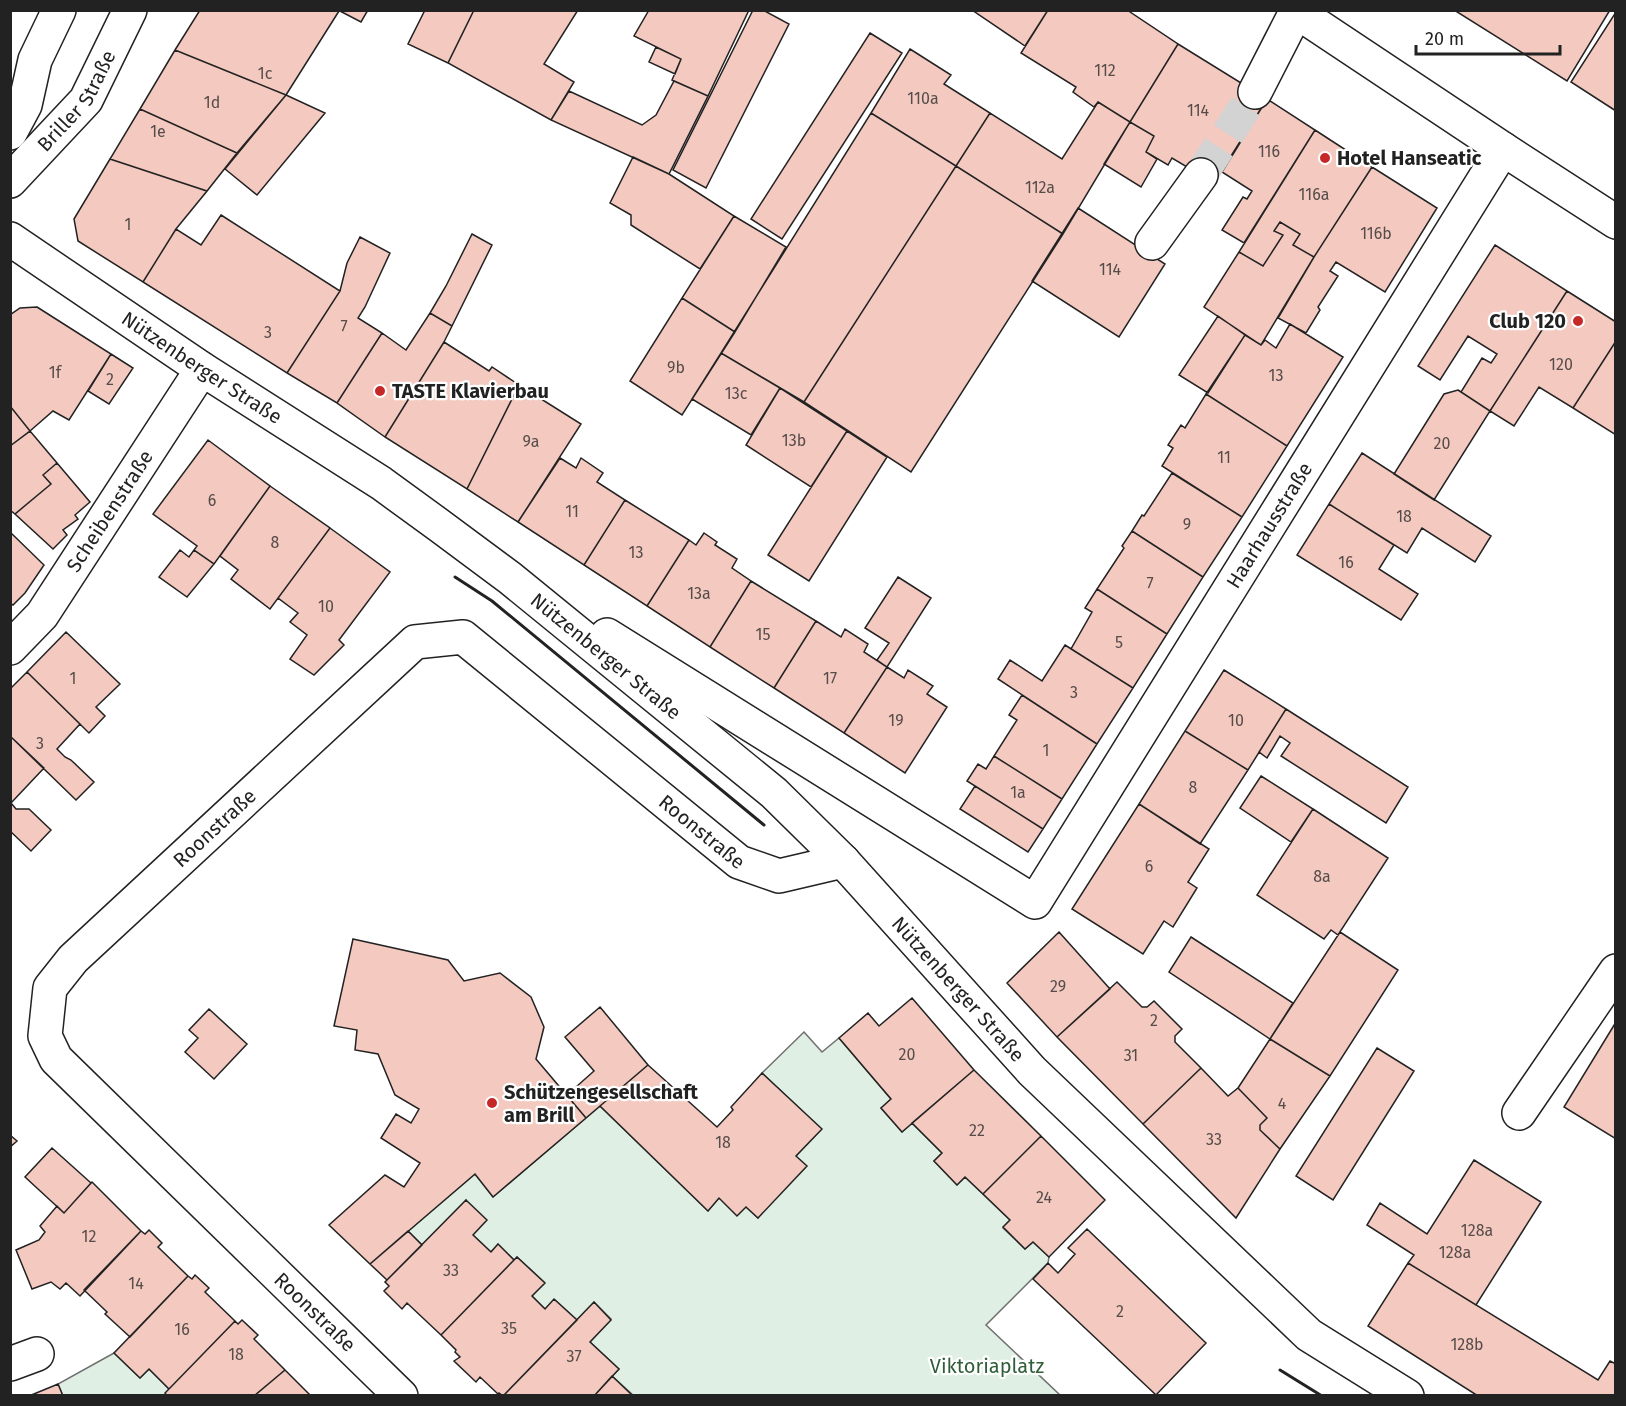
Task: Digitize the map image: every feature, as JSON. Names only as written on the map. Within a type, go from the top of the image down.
[{"type":"street","name":"Briller Straße","points":[[10,134],[25,105],[35,60],[59,10]]},
{"type":"street","name":"Briller Straße","points":[[10,181],[86,100],[130,10]]},
{"type":"street","points":[[1255,92],[1295,11],[1616,222]]},
{"type":"street","name":"Haarhausstraße","points":[[1035,902],[1503,149]]},
{"type":"street","points":[[1152,243],[1201,176]]},
{"type":"street","name":"Nützenberger Straße","points":[[10,239],[202,369],[381,483],[440,525],[510,578],[774,793],[843,861],[1032,1071],[1309,1335],[1407,1395]]},
{"type":"street","name":"Scheibenstraße","points":[[10,648],[42,615],[202,369]]},
{"type":"street","name":"Nützenberger Straße","points":[[510,578],[528,585],[1035,902]]},
{"type":"street","name":"Roonstraße","points":[[401,1395],[56,1059],[45,1036],[50,988],[73,959],[415,642],[463,637],[739,862],[778,876],[843,861]]},
{"type":"street","points":[[1520,1113],[1616,971]]},
{"type":"green space","name":"Viktoriaplatz","points":[[804,1032],[822,1052],[839,1038],[891,1099],[881,1108],[902,1132],[912,1123],[942,1153],[934,1161],[957,1185],[965,1177],[1010,1220],[1003,1228],[1025,1249],[1033,1242],[1049,1257],[1048,1263],[986,1325],[1060,1395],[633,1395],[612,1376],[619,1369],[590,1342],[611,1319],[594,1302],[577,1320],[555,1300],[545,1309],[532,1296],[544,1282],[517,1257],[514,1260],[498,1244],[491,1252],[473,1235],[466,1200],[422,1245],[408,1231],[475,1174],[493,1197],[600,1106],[708,1211],[719,1198],[746,1207],[758,1218],[796,1156],[821,1129],[762,1073]]},
{"type":"green space","points":[[114,1353],[140,1378],[149,1369],[169,1389],[167,1395],[63,1396],[58,1384]]},
{"type":"building","points":[[200,10],[339,11],[286,95],[175,50]]},
{"type":"building","points":[[338,10],[368,10],[361,22]]},
{"type":"building","points":[[425,10],[474,10],[448,63],[408,44]]},
{"type":"building","points":[[474,10],[578,10],[544,64],[574,82],[551,120],[448,63]]},
{"type":"building","points":[[649,10],[749,10],[708,96],[672,80],[681,59],[634,36]]},
{"type":"building","points":[[753,10],[763,10],[789,24],[706,188],[673,170]]},
{"type":"building","points":[[972,10],[1048,10],[1025,46]]},
{"type":"building","points":[[1048,10],[1127,10],[1178,44],[1130,122],[1098,102],[1094,107],[1073,92],[1076,87],[1021,53]]},
{"type":"building","points":[[1454,10],[1610,10],[1567,81]]},
{"type":"building","points":[[1616,12],[1616,111],[1571,82]]},
{"type":"building","points":[[870,33],[902,53],[782,239],[751,219]]},
{"type":"building","points":[[1178,44],[1267,99],[1214,183],[1172,158],[1168,165],[1146,152],[1154,136],[1130,122]]},
{"type":"building","points":[[656,47],[681,59],[675,74],[649,62]]},
{"type":"building","points":[[910,49],[951,75],[944,84],[990,113],[956,166],[871,113]]},
{"type":"building","points":[[175,50],[286,95],[237,153],[140,109]]},
{"type":"building","points":[[674,81],[708,96],[669,174],[551,120],[569,91],[642,125],[656,115]]},
{"type":"building","points":[[286,95],[325,113],[257,195],[225,169]]},
{"type":"building","points":[[1267,99],[1315,130],[1244,243],[1222,230],[1243,197],[1247,199],[1252,191],[1222,172]]},
{"type":"building","points":[[1098,102],[1130,122],[1063,234],[956,166],[990,113],[1062,159]]},
{"type":"building","points":[[140,109],[237,153],[207,191],[110,159]]},
{"type":"building","points":[[871,113],[956,166],[804,402],[721,353]]},
{"type":"building","points":[[1130,122],[1154,136],[1146,152],[1157,159],[1141,187],[1104,164]]},
{"type":"building","points":[[1315,130],[1372,167],[1314,257],[1293,245],[1300,234],[1280,222],[1274,231],[1283,235],[1263,266],[1239,252]]},
{"type":"building","points":[[633,157],[669,174],[734,216],[700,269],[631,225],[631,215],[610,203]]},
{"type":"building","points":[[110,159],[207,191],[176,229],[143,282],[78,241],[74,219]]},
{"type":"building","points":[[956,166],[1063,234],[911,472],[804,402]]},
{"type":"building","points":[[1372,167],[1437,208],[1385,292],[1336,262],[1330,271],[1338,276],[1318,307],[1320,310],[1306,333],[1278,318]]},
{"type":"building","points":[[1078,208],[1165,264],[1119,337],[1032,281]]},
{"type":"building","points":[[221,215],[340,291],[287,373],[143,282],[176,229],[201,245]]},
{"type":"building","points":[[734,216],[786,247],[735,332],[682,298]]},
{"type":"building","points":[[1280,222],[1300,234],[1293,245],[1314,257],[1261,345],[1204,307],[1239,252],[1263,266],[1283,235],[1274,231]]},
{"type":"building","points":[[472,234],[492,245],[452,326],[430,313]]},
{"type":"building","points":[[360,237],[390,253],[358,318],[382,333],[337,403],[287,373],[340,291],[347,263]]},
{"type":"building","points":[[1495,245],[1567,291],[1490,411],[1461,392],[1482,358],[1491,363],[1497,354],[1468,336],[1440,380],[1418,366]]},
{"type":"building","points":[[1567,291],[1616,322],[1616,341],[1573,408],[1539,387],[1514,426],[1490,411]]},
{"type":"building","points":[[682,298],[735,332],[682,415],[630,381]]},
{"type":"building","points":[[37,307],[111,354],[69,420],[53,411],[30,431],[10,406],[10,315],[20,308]]},
{"type":"building","points":[[430,313],[452,326],[385,437],[337,403],[382,333],[406,350]]},
{"type":"building","points":[[1218,316],[1245,335],[1208,393],[1179,375]]},
{"type":"building","points":[[1290,324],[1343,357],[1287,446],[1206,394],[1245,335],[1261,345],[1265,340],[1276,348]]},
{"type":"building","points":[[1616,341],[1616,435],[1573,408]]},
{"type":"building","points":[[444,342],[489,371],[492,367],[519,385],[467,489],[385,437]]},
{"type":"building","points":[[721,353],[780,388],[751,435],[692,399]]},
{"type":"building","points":[[111,354],[133,368],[109,404],[88,391]]},
{"type":"building","points":[[519,385],[581,424],[518,522],[467,489]]},
{"type":"building","points":[[780,388],[847,431],[811,487],[746,445]]},
{"type":"building","points":[[1458,390],[1490,411],[1434,500],[1394,474],[1444,394]]},
{"type":"building","points":[[1206,394],[1287,446],[1242,517],[1162,466],[1173,448],[1168,445],[1181,425],[1185,428]]},
{"type":"building","points":[[10,406],[30,431],[10,446]]},
{"type":"building","points":[[30,431],[57,463],[43,475],[51,484],[15,514],[10,510],[10,446]]},
{"type":"building","points":[[847,431],[887,457],[809,581],[768,555]]},
{"type":"building","points":[[208,440],[270,486],[214,564],[194,550],[197,546],[153,514]]},
{"type":"building","points":[[1362,453],[1491,536],[1475,562],[1422,528],[1407,553],[1329,504]]},
{"type":"building","points":[[560,458],[576,468],[581,458],[603,473],[597,482],[625,500],[584,565],[518,522]]},
{"type":"building","points":[[57,463],[90,502],[75,515],[78,519],[63,530],[67,535],[53,549],[15,514],[51,484],[43,475]]},
{"type":"building","points":[[1172,473],[1242,517],[1203,577],[1132,531]]},
{"type":"building","points":[[270,486],[330,528],[270,609],[231,579],[238,570],[220,556]]},
{"type":"building","points":[[625,500],[689,540],[647,606],[584,565]]},
{"type":"building","points":[[1329,504],[1394,545],[1379,569],[1418,594],[1401,620],[1297,555]]},
{"type":"building","points":[[330,528],[390,572],[339,640],[344,645],[314,675],[290,659],[307,635],[290,622],[298,613],[278,598]]},
{"type":"building","points":[[1132,531],[1203,577],[1167,634],[1097,589],[1124,548],[1122,546]]},
{"type":"building","points":[[10,532],[44,565],[25,593],[13,605],[10,603]]},
{"type":"building","points":[[704,533],[717,542],[715,545],[737,559],[732,568],[751,581],[710,647],[647,606],[689,540],[696,545]]},
{"type":"building","points":[[180,550],[189,557],[194,550],[214,564],[187,597],[159,577]]},
{"type":"building","points":[[898,577],[931,598],[887,667],[877,660],[889,643],[865,628]]},
{"type":"building","points":[[751,581],[816,621],[774,688],[710,647]]},
{"type":"building","points":[[1097,589],[1167,634],[1133,688],[1071,649],[1092,612],[1085,608]]},
{"type":"building","points":[[816,621],[841,637],[845,629],[868,644],[864,652],[887,667],[844,733],[774,688]]},
{"type":"building","points":[[66,632],[120,684],[96,707],[105,716],[89,733],[27,672]]},
{"type":"building","points":[[1065,645],[1133,688],[1097,744],[998,679],[1010,660],[1042,681]]},
{"type":"building","points":[[887,667],[904,678],[908,670],[933,686],[927,694],[947,707],[905,773],[844,733]]},
{"type":"building","points":[[1224,670],[1286,709],[1248,770],[1185,731]]},
{"type":"building","points":[[27,672],[80,724],[57,749],[94,782],[76,800],[10,736],[10,689]]},
{"type":"building","points":[[1022,695],[1097,744],[1062,799],[994,756],[1017,720],[1009,715]]},
{"type":"building","points":[[1286,709],[1408,787],[1386,823],[1281,756],[1290,743],[1280,736],[1267,758],[1259,752]]},
{"type":"building","points":[[1185,731],[1248,770],[1200,844],[1139,804]]},
{"type":"building","points":[[10,736],[44,768],[11,803],[16,809],[29,809],[51,830],[31,851],[10,831]]},
{"type":"building","points":[[994,756],[1062,799],[1043,829],[967,781],[978,764],[986,769]]},
{"type":"building","points":[[1261,776],[1313,809],[1291,842],[1240,808]]},
{"type":"building","points":[[975,786],[1043,829],[1028,852],[960,809]]},
{"type":"building","points":[[1139,804],[1209,849],[1188,882],[1197,888],[1173,927],[1164,921],[1143,954],[1072,909]]},
{"type":"building","points":[[1313,809],[1388,858],[1338,935],[1331,930],[1324,939],[1257,895]]},
{"type":"building","points":[[1059,932],[1110,989],[1057,1037],[1007,983]]},
{"type":"building","points":[[1340,932],[1398,970],[1330,1076],[1270,1039]]},
{"type":"building","points":[[1191,937],[1293,1003],[1270,1039],[1169,972]]},
{"type":"building","name":"Schützengesellschaft am Brill","points":[[353,939],[448,960],[464,981],[500,973],[531,997],[544,1027],[536,1059],[586,1118],[493,1197],[475,1174],[370,1264],[329,1225],[385,1175],[404,1187],[420,1163],[381,1138],[396,1114],[411,1123],[419,1109],[395,1095],[378,1054],[355,1050],[357,1030],[334,1026]]},
{"type":"building","points":[[1117,982],[1142,1007],[1147,1007],[1154,1001],[1182,1029],[1175,1036],[1175,1042],[1201,1068],[1143,1124],[1057,1037]]},
{"type":"building","points":[[912,998],[974,1070],[902,1132],[881,1108],[891,1099],[839,1038],[868,1013],[879,1026]]},
{"type":"building","points":[[600,1007],[648,1065],[586,1118],[569,1098],[579,1090],[576,1087],[594,1071],[565,1037]]},
{"type":"building","points":[[209,1009],[247,1044],[214,1079],[185,1052],[198,1038],[189,1030]]},
{"type":"building","points":[[1616,1022],[1616,1139],[1564,1107]]},
{"type":"building","points":[[1270,1039],[1330,1076],[1280,1149],[1260,1130],[1260,1125],[1267,1118],[1238,1088]]},
{"type":"building","points":[[1377,1048],[1414,1071],[1333,1200],[1296,1176]]},
{"type":"building","points":[[648,1065],[717,1127],[733,1110],[731,1107],[762,1073],[822,1129],[796,1156],[807,1166],[758,1218],[746,1207],[737,1216],[719,1198],[708,1211],[600,1106]]},
{"type":"building","points":[[1201,1068],[1228,1096],[1238,1088],[1267,1118],[1260,1125],[1260,1130],[1280,1149],[1236,1218],[1143,1124]]},
{"type":"building","points":[[974,1070],[1041,1136],[983,1194],[965,1177],[957,1185],[934,1161],[942,1153],[912,1123]]},
{"type":"building","points":[[10,1135],[17,1141],[10,1147]]},
{"type":"building","points":[[1041,1136],[1105,1200],[1049,1257],[1033,1242],[1025,1249],[1003,1227],[1010,1220],[983,1194]]},
{"type":"building","points":[[52,1148],[91,1183],[64,1213],[25,1177]]},
{"type":"building","points":[[1474,1160],[1541,1202],[1476,1305],[1408,1263],[1414,1255],[1367,1225],[1380,1203],[1427,1234]]},
{"type":"building","points":[[92,1182],[141,1231],[80,1296],[66,1283],[60,1289],[51,1282],[32,1289],[16,1250],[39,1240],[45,1232],[40,1226],[57,1206],[64,1213]]},
{"type":"building","points":[[466,1200],[487,1220],[473,1235],[491,1252],[498,1244],[514,1260],[441,1335],[407,1303],[402,1309],[384,1291],[389,1286],[385,1282]]},
{"type":"building","points":[[1087,1229],[1206,1343],[1156,1395],[1033,1279],[1048,1263],[1058,1273],[1075,1254],[1068,1248]]},
{"type":"building","points":[[149,1230],[162,1243],[158,1247],[188,1276],[130,1337],[84,1290],[141,1231],[145,1234]]},
{"type":"building","points":[[408,1231],[422,1245],[387,1280],[370,1264]]},
{"type":"building","points":[[517,1257],[545,1283],[532,1296],[545,1309],[554,1299],[577,1320],[503,1396],[480,1377],[476,1382],[454,1361],[460,1357],[441,1335]]},
{"type":"building","points":[[1408,1263],[1598,1380],[1610,1361],[1616,1364],[1616,1396],[1478,1396],[1368,1326]]},
{"type":"building","points":[[195,1275],[209,1288],[205,1292],[235,1321],[169,1389],[149,1369],[140,1378],[114,1353],[188,1276],[192,1279]]},
{"type":"building","points":[[594,1302],[611,1320],[590,1342],[619,1369],[594,1396],[503,1396]]},
{"type":"building","points":[[242,1320],[258,1335],[254,1339],[285,1370],[254,1396],[167,1396],[165,1393],[235,1321],[238,1324]]},
{"type":"building","points":[[285,1370],[311,1396],[254,1396]]},
{"type":"building","points":[[612,1376],[633,1396],[594,1396]]},
{"type":"building","points":[[58,1384],[63,1396],[29,1396]]},
{"type":"tunnel","points":[[1201,175],[1255,92]]},
{"type":"wall","points":[[455,577],[492,601],[764,825]]},
{"type":"wall","points":[[1280,1370],[1322,1396]]},
{"type":"place","name":"Hotel Hanseatic","points":[[1325,158]]},
{"type":"place","name":"Club 120","points":[[1578,321]]},
{"type":"place","name":"TASTE Klavierbau","points":[[380,391]]},
{"type":"place","name":"Schützengesellschaft am Brill","points":[[492,1103]]}]
